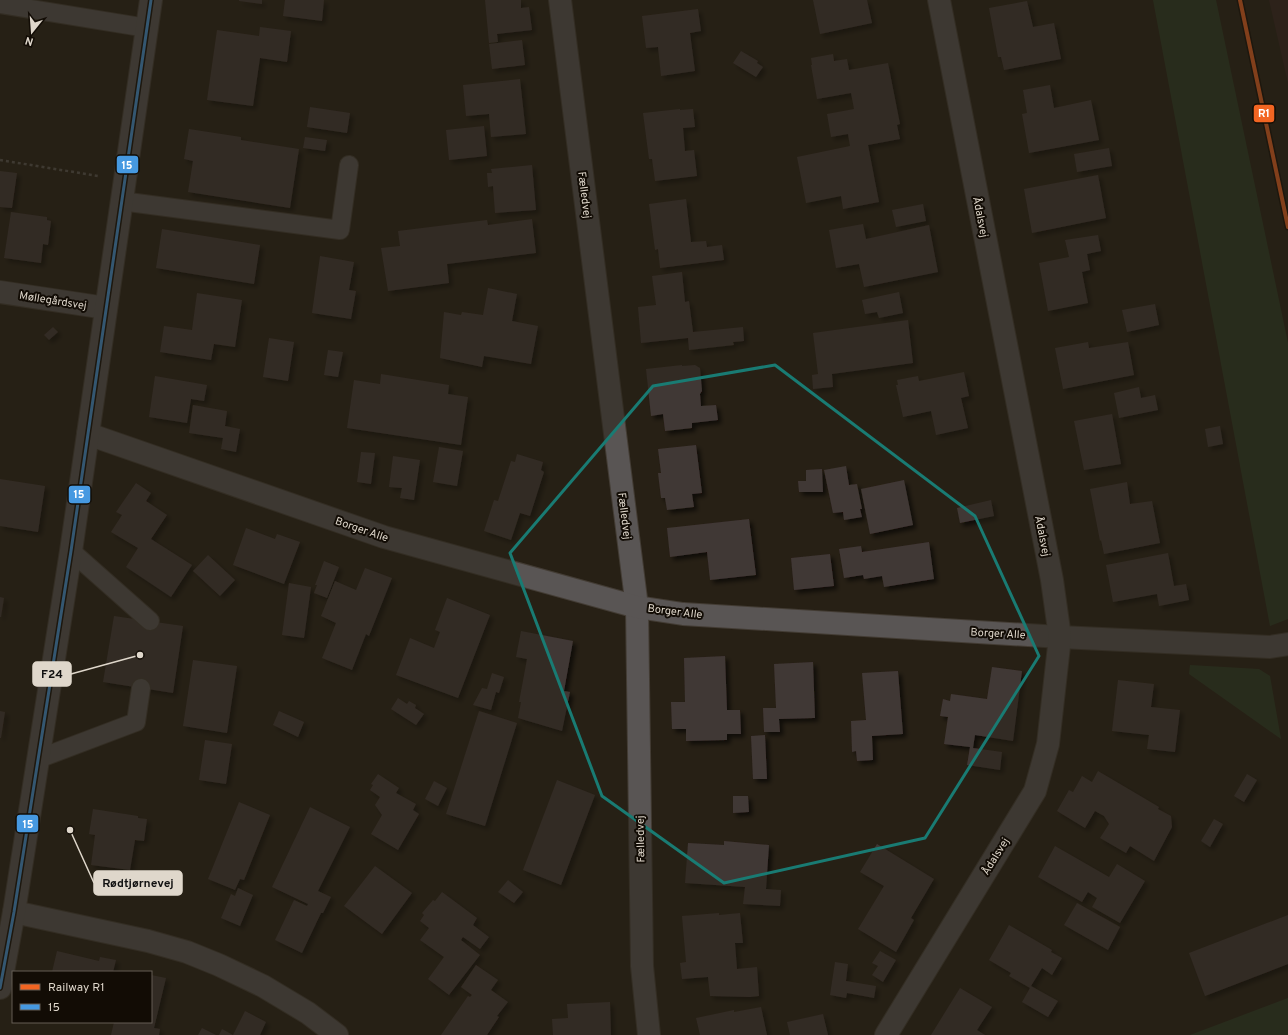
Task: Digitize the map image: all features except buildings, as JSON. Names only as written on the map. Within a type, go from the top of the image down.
[{"type":"street","points":[[0,988],[14,912],[88,434],[151,0]]},
{"type":"street","name":"Fælledvej","points":[[560,0],[637,607],[642,966],[649,1035]]},
{"type":"street","name":"Ådalsvej","points":[[886,1035],[1036,791],[1048,744],[1060,637],[1052,580],[939,0]]},
{"type":"street","name":"Møllegårdsvej","points":[[0,292],[106,308]]},
{"type":"street","name":"Borger Alle","points":[[88,434],[384,537],[637,607],[683,614],[1060,637],[1270,647],[1288,644]]},
{"type":"street","points":[[14,912],[148,941],[187,952],[264,986],[308,1013],[337,1035]]},
{"type":"lane","points":[[0,4],[146,28]]},
{"type":"lane","points":[[123,190],[340,230],[349,165]]},
{"type":"lane","points":[[70,551],[150,621]]},
{"type":"lane","points":[[38,760],[136,722],[141,688]]},
{"type":"path","points":[[0,160],[123,190]]},
{"type":"highlighted area","points":[[775,365],[975,516],[1039,656],[925,838],[724,883],[602,796],[510,553],[653,386]]},
{"type":"shaded area","points":[[1269,0],[1288,0],[1288,83]]},
{"type":"green space","points":[[1153,0],[1216,0],[1288,343],[1288,619],[1270,626]]},
{"type":"green space","points":[[1190,665],[1259,669],[1270,676],[1281,739],[1189,674]]},
{"type":"green space","points":[[1288,998],[1288,1035],[1190,1035]]},
{"type":"rail line","name":"R1","points":[[1240,0],[1288,227]]},
{"type":"transit line","name":"15","points":[[0,988],[14,912],[71,551],[151,0]]},
{"type":"place","name":"F24","points":[[140,655]]},
{"type":"place","name":"Rødtjørnevej","points":[[70,830]]}]
